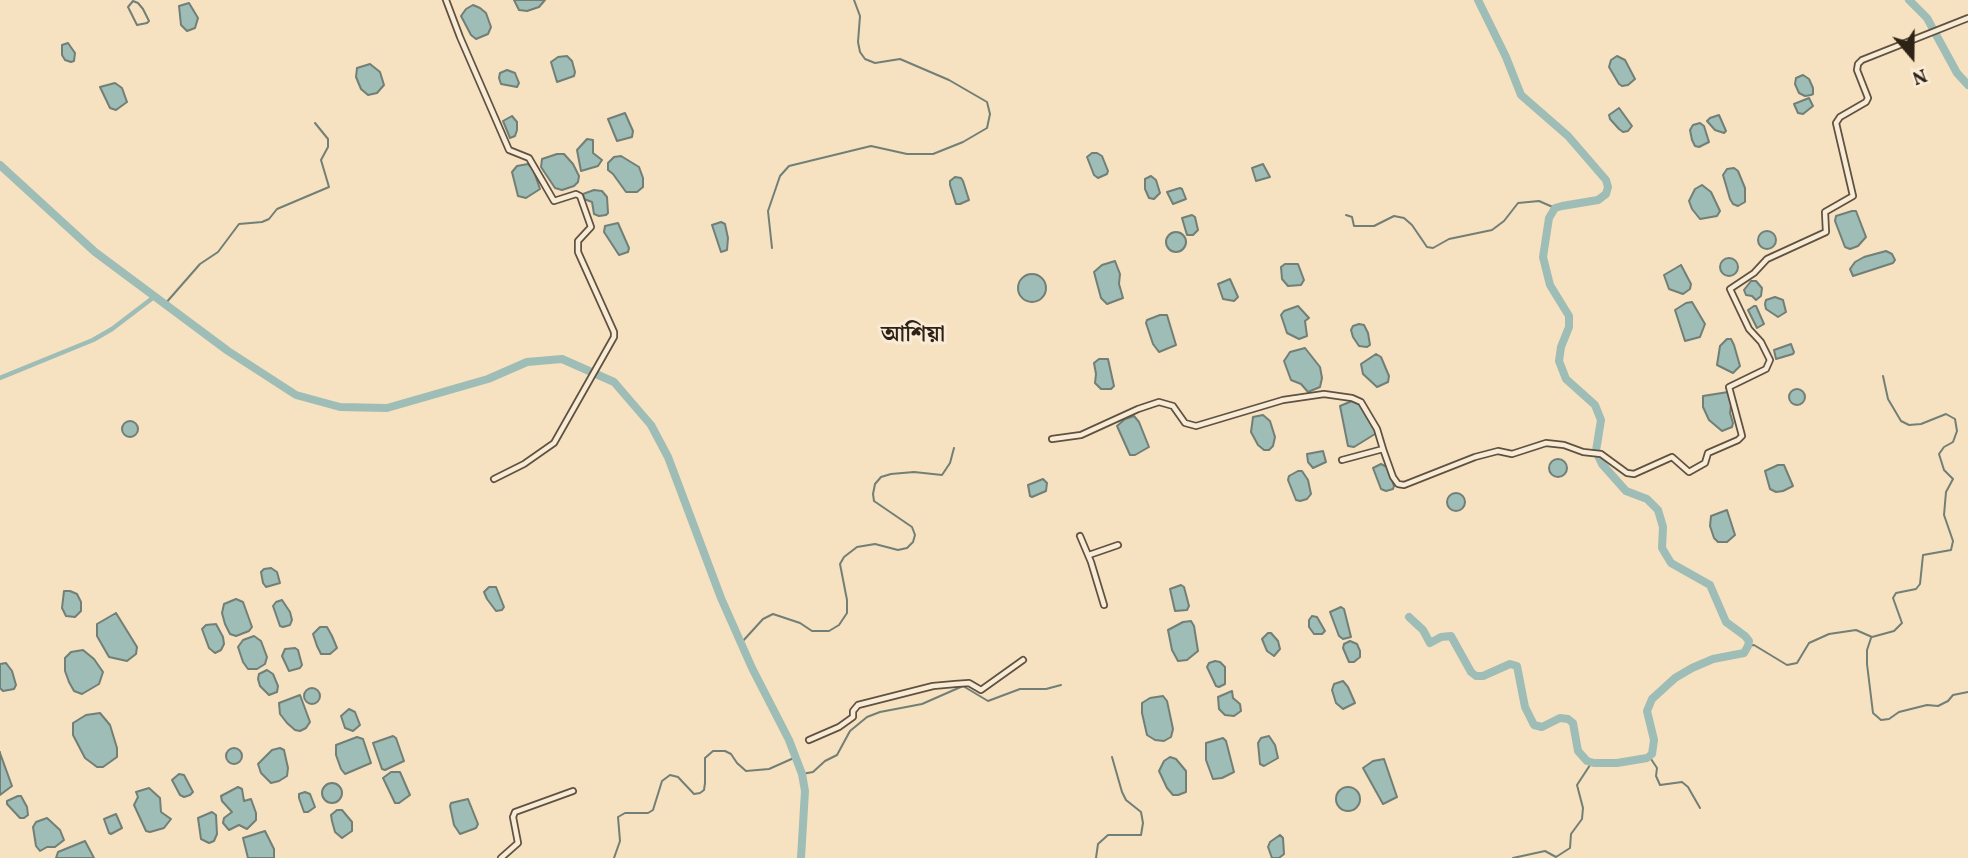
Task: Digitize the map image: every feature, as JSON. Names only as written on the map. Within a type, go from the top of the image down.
[{"type":"street","points":[[446,0],[509,150],[529,158],[554,201],[580,195],[591,227],[578,241],[578,252],[614,332],[614,337],[554,443],[524,464],[494,479]]},
{"type":"street","points":[[1052,439],[1081,435],[1159,402],[1172,406],[1185,423],[1196,426],[1283,400],[1324,394],[1361,402],[1377,429],[1393,477],[1398,484],[1404,485],[1475,457],[1498,452],[1512,454],[1545,443],[1601,454],[1627,473],[1634,474],[1672,457],[1689,472],[1703,465],[1708,453],[1742,436],[1729,387],[1766,369],[1770,360],[1761,342],[1749,329],[1730,289],[1754,273],[1767,259],[1826,232],[1825,212],[1853,196],[1836,123],[1840,117],[1866,102],[1868,98],[1857,70],[1858,64],[1862,60],[1926,37],[1968,18]]},
{"type":"street","points":[[1342,460],[1384,449]]},
{"type":"street","points":[[1080,536],[1104,605]]},
{"type":"street","points":[[1088,555],[1118,545]]},
{"type":"street","points":[[810,740],[839,727],[853,717],[853,711],[858,705],[933,686],[969,683],[981,690],[1023,660]]},
{"type":"street","points":[[501,858],[518,843],[514,812],[573,791]]},
{"type":"water","points":[[514,0],[545,0],[539,7],[527,11],[519,10]]},
{"type":"water","points":[[189,3],[198,18],[195,28],[187,31],[181,25],[179,6]]},
{"type":"water","points":[[473,5],[486,13],[491,27],[488,34],[476,39],[461,16]]},
{"type":"water","points":[[68,43],[75,53],[74,61],[71,62],[65,60],[62,55],[62,45]]},
{"type":"water","points":[[567,56],[572,61],[574,76],[557,82],[551,62],[558,57]]},
{"type":"water","points":[[1617,56],[1625,60],[1635,79],[1628,85],[1619,84],[1609,67],[1611,60]]},
{"type":"water","points":[[370,64],[380,72],[384,85],[377,93],[368,95],[361,89],[356,77],[357,68]]},
{"type":"water","points":[[507,70],[515,73],[519,83],[517,87],[501,84],[500,73]]},
{"type":"water","points":[[1803,75],[1809,79],[1813,88],[1811,95],[1799,93],[1795,84],[1796,78]]},
{"type":"water","points":[[115,83],[122,88],[127,102],[116,110],[110,108],[100,87]]},
{"type":"water","points":[[1809,98],[1813,106],[1803,114],[1798,113],[1794,104]]},
{"type":"water","points":[[1619,108],[1632,126],[1628,131],[1623,132],[1610,119],[1609,115]]},
{"type":"water","points":[[625,113],[633,131],[632,137],[617,141],[608,119]]},
{"type":"water","points":[[1719,115],[1726,131],[1724,133],[1715,130],[1707,121]]},
{"type":"water","points":[[512,116],[517,122],[517,130],[515,136],[510,138],[503,121]]},
{"type":"water","points":[[1700,123],[1704,126],[1709,142],[1699,147],[1695,146],[1690,130],[1693,125]]},
{"type":"water","points":[[587,139],[593,140],[593,153],[602,160],[598,166],[581,171],[577,150]]},
{"type":"water","points":[[1092,153],[1102,156],[1107,174],[1098,178],[1094,175],[1087,157]]},
{"type":"water","points":[[564,154],[579,176],[574,186],[562,190],[555,188],[541,167],[542,159]]},
{"type":"water","points":[[621,156],[639,167],[643,187],[637,192],[626,192],[608,170],[608,163],[614,157]]},
{"type":"water","points":[[528,164],[533,169],[540,189],[526,198],[518,196],[512,172],[517,166]]},
{"type":"water","points":[[1263,164],[1270,177],[1256,181],[1252,168]]},
{"type":"water","points":[[1734,168],[1745,188],[1745,202],[1738,206],[1730,199],[1723,175],[1727,169]]},
{"type":"water","points":[[1151,176],[1156,180],[1160,193],[1154,199],[1149,198],[1145,189],[1145,179]]},
{"type":"water","points":[[955,177],[963,181],[969,200],[960,204],[956,204],[950,185],[950,181]]},
{"type":"water","points":[[1702,185],[1711,192],[1720,211],[1717,216],[1700,219],[1692,209],[1689,201],[1695,189]]},
{"type":"water","points":[[1180,188],[1186,199],[1173,204],[1167,192]]},
{"type":"water","points":[[594,190],[602,191],[607,197],[606,215],[594,214],[592,202],[584,199],[583,194]]},
{"type":"water","points":[[1856,211],[1866,237],[1858,246],[1850,249],[1845,247],[1835,221],[1836,216]]},
{"type":"water","points":[[1192,215],[1198,230],[1193,235],[1187,235],[1182,218]]},
{"type":"water","points":[[721,222],[725,224],[728,238],[727,250],[721,252],[712,225]]},
{"type":"water","points":[[618,223],[629,248],[628,252],[619,255],[604,232],[605,226]]},
{"type":"water","points":[[1767,231],[1773,234],[1776,240],[1773,246],[1767,249],[1761,246],[1758,240],[1761,234]]},
{"type":"water","points":[[1176,232],[1183,235],[1186,242],[1183,249],[1176,252],[1169,249],[1166,242],[1169,235]]},
{"type":"water","points":[[1886,251],[1892,254],[1895,260],[1893,263],[1853,276],[1850,269],[1855,262]]},
{"type":"water","points":[[1729,258],[1735,261],[1738,267],[1735,273],[1729,276],[1723,273],[1720,267],[1723,261]]},
{"type":"water","points":[[1115,261],[1120,274],[1119,284],[1123,298],[1107,304],[1101,298],[1094,272],[1102,265]]},
{"type":"water","points":[[1285,264],[1298,264],[1304,280],[1301,285],[1288,286],[1282,279],[1281,267]]},
{"type":"water","points":[[1681,265],[1691,284],[1690,289],[1683,294],[1669,289],[1664,275]]},
{"type":"water","points":[[1032,274],[1042,278],[1046,288],[1042,298],[1032,302],[1022,298],[1018,288],[1022,278]]},
{"type":"water","points":[[1230,279],[1238,297],[1234,301],[1223,299],[1218,284]]},
{"type":"water","points":[[1751,281],[1756,281],[1762,288],[1761,296],[1756,300],[1746,295],[1744,290]]},
{"type":"water","points":[[1775,297],[1783,300],[1786,312],[1778,317],[1766,309],[1765,304],[1766,300]]},
{"type":"water","points":[[1692,302],[1705,324],[1700,337],[1685,341],[1675,310]]},
{"type":"water","points":[[1298,306],[1309,318],[1305,321],[1307,336],[1299,339],[1287,333],[1281,315],[1284,311]]},
{"type":"water","points":[[1754,306],[1764,324],[1757,328],[1748,310]]},
{"type":"water","points":[[1167,315],[1176,345],[1159,352],[1153,344],[1146,323],[1147,320]]},
{"type":"water","points":[[1359,324],[1364,325],[1368,333],[1370,345],[1367,347],[1359,346],[1353,337],[1351,330]]},
{"type":"water","points":[[1727,339],[1731,339],[1734,345],[1740,366],[1733,373],[1717,365],[1720,346]]},
{"type":"water","points":[[1791,344],[1793,354],[1776,359],[1774,350]]},
{"type":"water","points":[[1305,348],[1320,367],[1322,378],[1320,387],[1308,392],[1301,384],[1291,380],[1284,361],[1290,352]]},
{"type":"water","points":[[1376,354],[1381,357],[1389,376],[1388,382],[1377,387],[1363,374],[1361,364]]},
{"type":"water","points":[[1099,359],[1108,359],[1114,386],[1111,389],[1101,389],[1095,383],[1094,363]]},
{"type":"water","points":[[1797,389],[1803,391],[1803,403],[1797,405],[1791,403],[1789,397],[1791,391]]},
{"type":"water","points":[[1728,392],[1732,399],[1730,413],[1733,423],[1732,427],[1722,431],[1709,420],[1703,407],[1703,396]]},
{"type":"water","points":[[1352,401],[1359,404],[1375,425],[1375,434],[1354,447],[1348,446],[1340,406]]},
{"type":"water","points":[[1263,415],[1270,421],[1275,437],[1269,450],[1258,445],[1251,432],[1253,417]]},
{"type":"water","points":[[1134,416],[1149,447],[1130,455],[1117,426]]},
{"type":"water","points":[[127,421],[133,421],[138,429],[136,435],[127,437],[122,432],[122,426]]},
{"type":"water","points":[[1323,451],[1326,462],[1313,468],[1308,462],[1307,454]]},
{"type":"water","points":[[1558,459],[1564,462],[1567,468],[1564,474],[1558,477],[1552,474],[1549,468],[1552,462]]},
{"type":"water","points":[[1381,464],[1387,467],[1393,489],[1381,489],[1373,468]]},
{"type":"water","points":[[1784,465],[1793,486],[1776,492],[1770,489],[1765,471]]},
{"type":"water","points":[[1302,471],[1308,480],[1311,494],[1300,501],[1296,500],[1288,480],[1289,476]]},
{"type":"water","points":[[1043,479],[1047,483],[1046,491],[1030,496],[1028,485]]},
{"type":"water","points":[[1452,493],[1460,493],[1465,502],[1463,509],[1452,511],[1447,506],[1447,498]]},
{"type":"water","points":[[1727,510],[1735,535],[1727,542],[1718,542],[1710,526],[1711,516]]},
{"type":"water","points":[[271,568],[277,572],[280,583],[266,587],[261,572]]},
{"type":"water","points":[[1181,585],[1189,606],[1187,610],[1175,611],[1170,589]]},
{"type":"water","points":[[489,587],[496,587],[504,607],[502,610],[496,611],[487,599],[484,592]]},
{"type":"water","points":[[64,591],[77,594],[81,602],[81,611],[75,617],[66,616],[62,608]]},
{"type":"water","points":[[236,599],[243,602],[252,627],[236,636],[230,634],[222,613],[224,604]]},
{"type":"water","points":[[282,600],[292,620],[290,625],[283,627],[280,626],[273,606]]},
{"type":"water","points":[[1341,607],[1344,609],[1351,637],[1343,639],[1339,636],[1330,612]]},
{"type":"water","points":[[116,613],[137,647],[136,654],[127,661],[109,657],[97,636],[97,624]]},
{"type":"water","points":[[1312,616],[1317,617],[1325,631],[1322,634],[1314,634],[1309,627]]},
{"type":"water","points":[[1191,621],[1198,651],[1187,660],[1178,661],[1172,650],[1168,630]]},
{"type":"water","points":[[216,624],[224,644],[221,650],[215,653],[209,648],[202,629],[206,625]]},
{"type":"water","points":[[320,627],[327,627],[337,648],[330,654],[321,654],[317,646],[313,634]]},
{"type":"water","points":[[1268,633],[1278,641],[1280,649],[1274,656],[1267,651],[1262,639]]},
{"type":"water","points":[[254,636],[261,641],[267,657],[265,664],[257,669],[248,669],[238,647],[243,640]]},
{"type":"water","points":[[1350,641],[1357,644],[1360,651],[1360,657],[1354,662],[1349,662],[1343,648],[1344,644]]},
{"type":"water","points":[[295,648],[302,665],[289,671],[282,656],[285,649]]},
{"type":"water","points":[[83,650],[103,672],[99,684],[82,694],[74,691],[69,682],[65,671],[65,658],[71,652]]},
{"type":"water","points":[[1215,661],[1225,667],[1225,684],[1219,687],[1207,667]]},
{"type":"water","points":[[6,663],[12,671],[16,685],[14,689],[3,691],[0,688],[0,664]]},
{"type":"water","points":[[267,670],[273,674],[278,686],[277,692],[269,695],[260,686],[258,679],[259,674]]},
{"type":"water","points":[[1343,681],[1355,703],[1343,709],[1336,703],[1332,690],[1334,684]]},
{"type":"water","points":[[309,688],[315,688],[320,696],[318,702],[309,704],[304,699],[304,693]]},
{"type":"water","points":[[1232,691],[1241,711],[1234,716],[1225,715],[1219,709],[1218,697]]},
{"type":"water","points":[[300,695],[310,722],[300,731],[295,730],[280,714],[279,703]]},
{"type":"water","points":[[1163,696],[1167,701],[1173,729],[1171,737],[1164,741],[1147,735],[1142,713],[1142,703],[1150,698]]},
{"type":"water","points":[[349,709],[355,712],[360,725],[353,731],[345,728],[341,716]]},
{"type":"water","points":[[100,713],[110,725],[117,757],[103,767],[97,767],[85,758],[73,735],[73,723],[86,715]]},
{"type":"water","points":[[393,736],[404,761],[385,770],[382,769],[373,743]]},
{"type":"water","points":[[1269,736],[1275,745],[1278,758],[1264,766],[1260,764],[1258,743],[1261,738]]},
{"type":"water","points":[[357,737],[363,739],[371,763],[345,774],[336,755],[336,745]]},
{"type":"water","points":[[1223,738],[1234,772],[1213,779],[1206,760],[1206,743]]},
{"type":"water","points":[[234,748],[240,750],[240,762],[234,764],[228,762],[226,756],[228,750]]},
{"type":"water","points":[[272,750],[284,750],[287,776],[271,783],[261,773],[258,764]]},
{"type":"water","points":[[0,753],[12,786],[0,795]]},
{"type":"water","points":[[1170,757],[1176,759],[1186,771],[1186,792],[1178,795],[1173,795],[1167,788],[1159,771],[1164,761]]},
{"type":"water","points":[[1384,759],[1397,797],[1383,804],[1363,768],[1373,761]]},
{"type":"water","points":[[391,772],[400,772],[410,795],[399,803],[395,803],[383,778]]},
{"type":"water","points":[[179,774],[184,775],[193,792],[190,795],[180,795],[172,780]]},
{"type":"water","points":[[332,783],[339,786],[342,793],[339,800],[332,803],[325,800],[322,793],[325,786]]},
{"type":"water","points":[[238,787],[242,789],[244,801],[251,799],[256,820],[247,829],[239,825],[229,830],[223,823],[224,818],[232,812],[221,796]]},
{"type":"water","points":[[1348,787],[1356,791],[1360,799],[1356,807],[1348,811],[1340,807],[1336,799],[1340,791]]},
{"type":"water","points":[[149,788],[160,798],[161,812],[171,819],[164,828],[150,832],[146,831],[134,805],[138,797],[136,792]]},
{"type":"water","points":[[299,794],[310,794],[315,807],[308,812],[304,812],[299,798]]},
{"type":"water","points":[[21,796],[27,807],[28,815],[24,818],[20,818],[7,804],[7,801]]},
{"type":"water","points":[[468,799],[478,824],[476,828],[460,834],[454,825],[450,806],[451,803]]},
{"type":"water","points":[[342,810],[352,822],[352,831],[342,838],[335,832],[332,821],[331,815]]},
{"type":"water","points":[[212,812],[216,815],[217,834],[214,841],[209,843],[201,839],[198,818]]},
{"type":"water","points":[[116,814],[122,828],[111,834],[104,819]]},
{"type":"water","points":[[47,818],[60,830],[64,840],[55,847],[40,851],[36,846],[33,827],[36,822]]},
{"type":"water","points":[[265,831],[274,849],[274,858],[248,858],[243,838]]},
{"type":"water","points":[[1280,835],[1283,838],[1284,854],[1279,858],[1272,858],[1268,847],[1270,842]]},
{"type":"water","points":[[85,841],[94,858],[56,858],[58,852]]},
{"type":"waterway","points":[[772,248],[768,211],[780,176],[789,166],[871,146],[907,154],[933,154],[963,142],[987,128],[990,114],[987,102],[949,80],[900,59],[875,63],[865,59],[858,42],[860,16],[854,0]]},
{"type":"waterway","points":[[1409,617],[1423,630],[1430,643],[1441,637],[1451,636],[1471,672],[1476,676],[1483,676],[1510,664],[1517,666],[1525,707],[1534,725],[1542,727],[1560,718],[1568,719],[1573,723],[1578,751],[1587,761],[1594,763],[1617,763],[1647,758],[1652,754],[1654,740],[1647,711],[1652,699],[1675,678],[1692,668],[1713,659],[1744,653],[1749,641],[1726,622],[1710,585],[1671,563],[1662,548],[1663,527],[1658,510],[1647,499],[1626,491],[1602,464],[1596,451],[1601,420],[1595,405],[1566,379],[1559,361],[1569,327],[1569,316],[1550,285],[1543,257],[1549,218],[1555,208],[1598,200],[1606,194],[1608,187],[1606,180],[1568,136],[1521,95],[1478,0]]},
{"type":"waterway","points":[[1909,0],[1927,18],[1957,73],[1968,85]]},
{"type":"waterway","points":[[133,1],[143,9],[149,21],[147,23],[137,25],[128,7],[133,1]]},
{"type":"waterway","points":[[165,304],[200,264],[218,252],[239,224],[262,222],[269,219],[277,209],[329,187],[321,160],[328,147],[328,139],[315,123]]},
{"type":"waterway","points":[[0,165],[95,252],[228,351],[296,395],[340,407],[387,408],[488,379],[527,362],[562,359],[614,382],[651,425],[668,457],[721,598],[752,668],[789,740],[802,774],[805,791],[801,858]]},
{"type":"waterway","points":[[1346,215],[1352,217],[1354,226],[1374,226],[1394,216],[1404,218],[1427,247],[1433,248],[1449,239],[1492,230],[1504,221],[1518,203],[1539,201],[1555,208]]},
{"type":"waterway","points":[[0,378],[93,340],[154,297]]},
{"type":"waterway","points":[[1748,646],[1754,645],[1787,665],[1797,663],[1809,643],[1829,634],[1856,630],[1872,637],[1894,631],[1902,623],[1893,598],[1896,593],[1916,589],[1920,584],[1923,555],[1951,550],[1953,541],[1944,515],[1946,492],[1953,479],[1944,470],[1939,454],[1953,442],[1957,431],[1955,419],[1946,414],[1921,424],[1909,425],[1901,421],[1888,399],[1883,376]]},
{"type":"waterway","points":[[742,642],[763,619],[773,614],[800,623],[812,631],[829,631],[839,625],[847,613],[840,564],[844,557],[857,547],[875,544],[898,550],[907,548],[915,535],[912,527],[874,501],[875,484],[881,477],[891,474],[914,472],[942,475],[950,463],[954,448]]},
{"type":"waterway","points":[[1871,638],[1867,650],[1867,664],[1873,713],[1881,720],[1927,705],[1938,706],[1953,695],[1968,692]]},
{"type":"waterway","points":[[802,774],[813,772],[837,755],[850,731],[867,717],[880,712],[922,704],[963,686],[988,701],[1020,689],[1046,689],[1061,685]]},
{"type":"waterway","points":[[614,858],[620,841],[618,817],[625,813],[648,813],[653,810],[662,781],[670,775],[678,777],[694,794],[700,793],[704,790],[705,758],[713,751],[731,754],[746,771],[769,769],[796,757]]},
{"type":"waterway","points":[[1649,756],[1657,768],[1656,776],[1660,785],[1682,782],[1700,808]]},
{"type":"waterway","points":[[1096,858],[1098,844],[1108,835],[1141,835],[1143,823],[1141,812],[1126,800],[1122,792],[1112,757]]},
{"type":"waterway","points":[[1513,858],[1545,851],[1556,857],[1570,848],[1571,834],[1582,819],[1583,808],[1577,785],[1592,762]]},
{"type":"district","name":"আশিয়া","points":[[913,337]]}]
